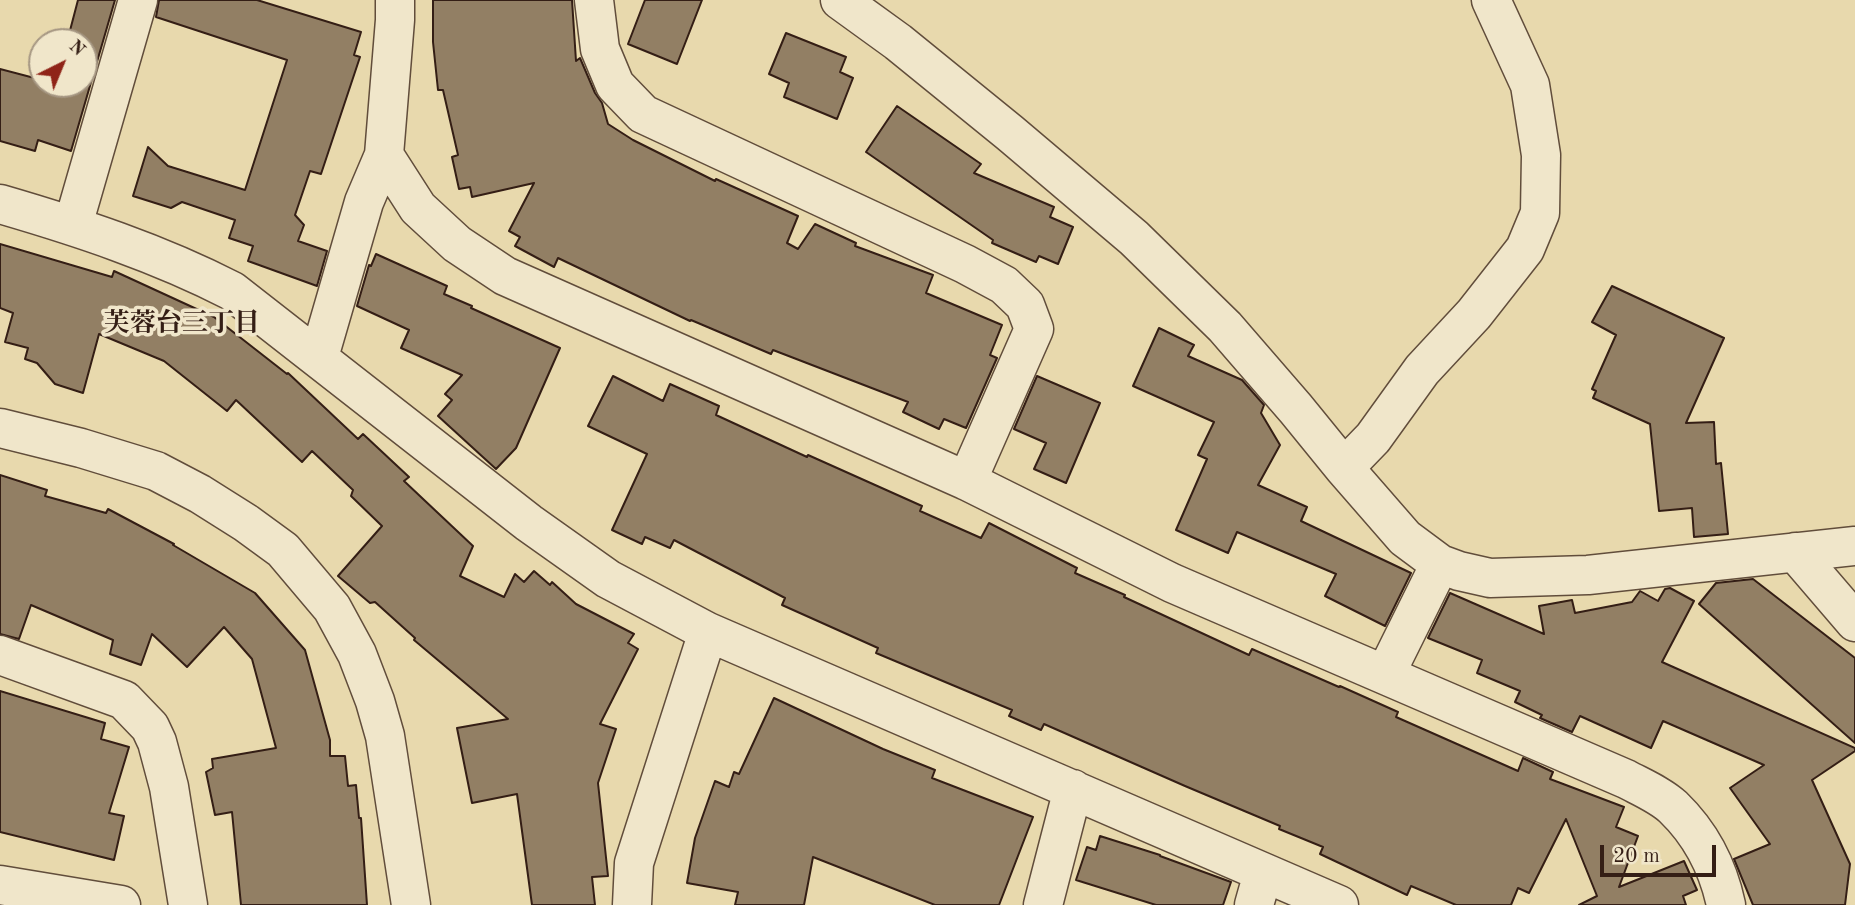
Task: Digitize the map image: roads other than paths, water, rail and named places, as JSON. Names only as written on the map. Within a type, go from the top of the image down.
[{"type":"street","points":[[73,225],[138,0]]},
{"type":"street","points":[[318,357],[364,202],[384,155],[395,0]]},
{"type":"street","points":[[594,0],[600,49],[615,85],[643,114],[965,264],[1004,285],[1025,305],[1034,329],[967,481]]},
{"type":"street","points":[[840,0],[1010,133],[1134,238],[1225,327],[1405,538],[1440,564],[1490,578],[1560,576],[1855,546]]},
{"type":"street","points":[[1344,468],[1373,438],[1422,370],[1474,314],[1525,249],[1540,213],[1541,155],[1530,85],[1491,0]]},
{"type":"street","points":[[384,155],[418,208],[457,244],[505,276],[967,481],[1172,583],[1626,779],[1672,805],[1701,840],[1721,879],[1727,905]]},
{"type":"street","points":[[0,204],[73,225],[190,270],[232,290],[529,523],[608,579],[708,632],[1073,789],[1258,889],[1339,905]]},
{"type":"street","points":[[0,428],[81,448],[156,471],[223,508],[283,550],[332,608],[356,654],[375,701],[386,736],[411,905]]},
{"type":"street","points":[[1795,552],[1855,622]]},
{"type":"street","points":[[1385,675],[1440,564]]},
{"type":"street","points":[[632,905],[634,863],[708,632]]},
{"type":"street","points":[[0,655],[124,700],[150,727],[169,786],[188,905]]},
{"type":"street","points":[[1043,905],[1073,789]]},
{"type":"street","points":[[0,885],[121,905]]},
{"type":"district","name":"芙蓉台三丁目","points":[[182,324]]}]
